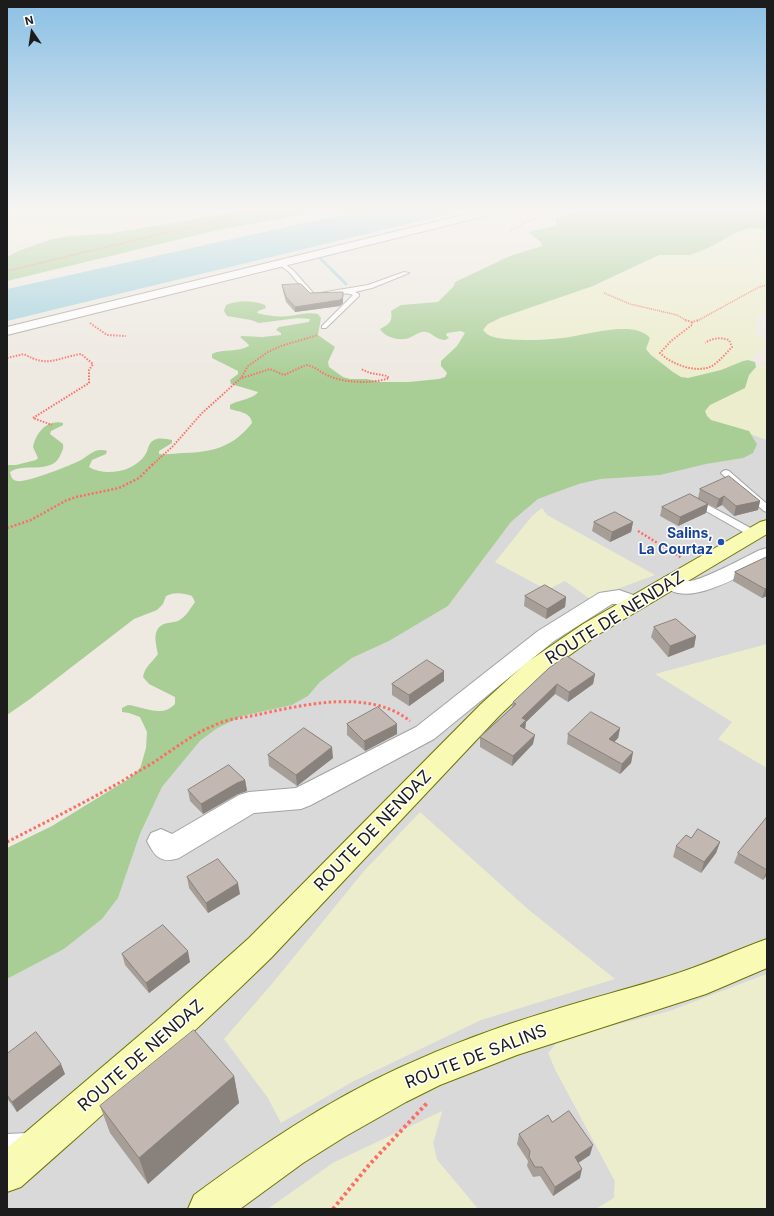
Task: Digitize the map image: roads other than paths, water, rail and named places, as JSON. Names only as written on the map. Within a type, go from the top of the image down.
[{"type":"main road","name":"ROUTE DE NENDAZ","points":[[7,1173],[167,1034],[260,948],[436,765],[512,689],[556,653],[591,629],[634,603],[698,567],[763,538]]},
{"type":"main road","name":"ROUTE DE SALINS","points":[[208,1209],[268,1165],[329,1125],[371,1100],[404,1084],[488,1048],[682,987],[725,972],[767,953]]},
{"type":"street","points":[[7,331],[271,267]]},
{"type":"street","points":[[672,582],[682,587],[689,588],[722,577],[763,538]]},
{"type":"street","points":[[161,841],[169,850],[249,802],[301,798],[425,733],[546,636],[607,598],[613,597],[626,599],[634,603]]},
{"type":"lane","points":[[286,267],[291,271],[312,296],[328,296],[370,287],[406,273]]},
{"type":"lane","points":[[324,327],[357,295],[348,291]]},
{"type":"lane","points":[[726,473],[767,509]]},
{"type":"lane","points":[[692,500],[763,538]]},
{"type":"lane","points":[[7,1143],[44,1141]]},
{"type":"water","points":[[107,267],[231,267],[7,321],[7,289]]},
{"type":"waterway","points":[[329,267],[346,284]]},
{"type":"place","name":"Salins, La Courtaz","points":[[721,542]]}]
